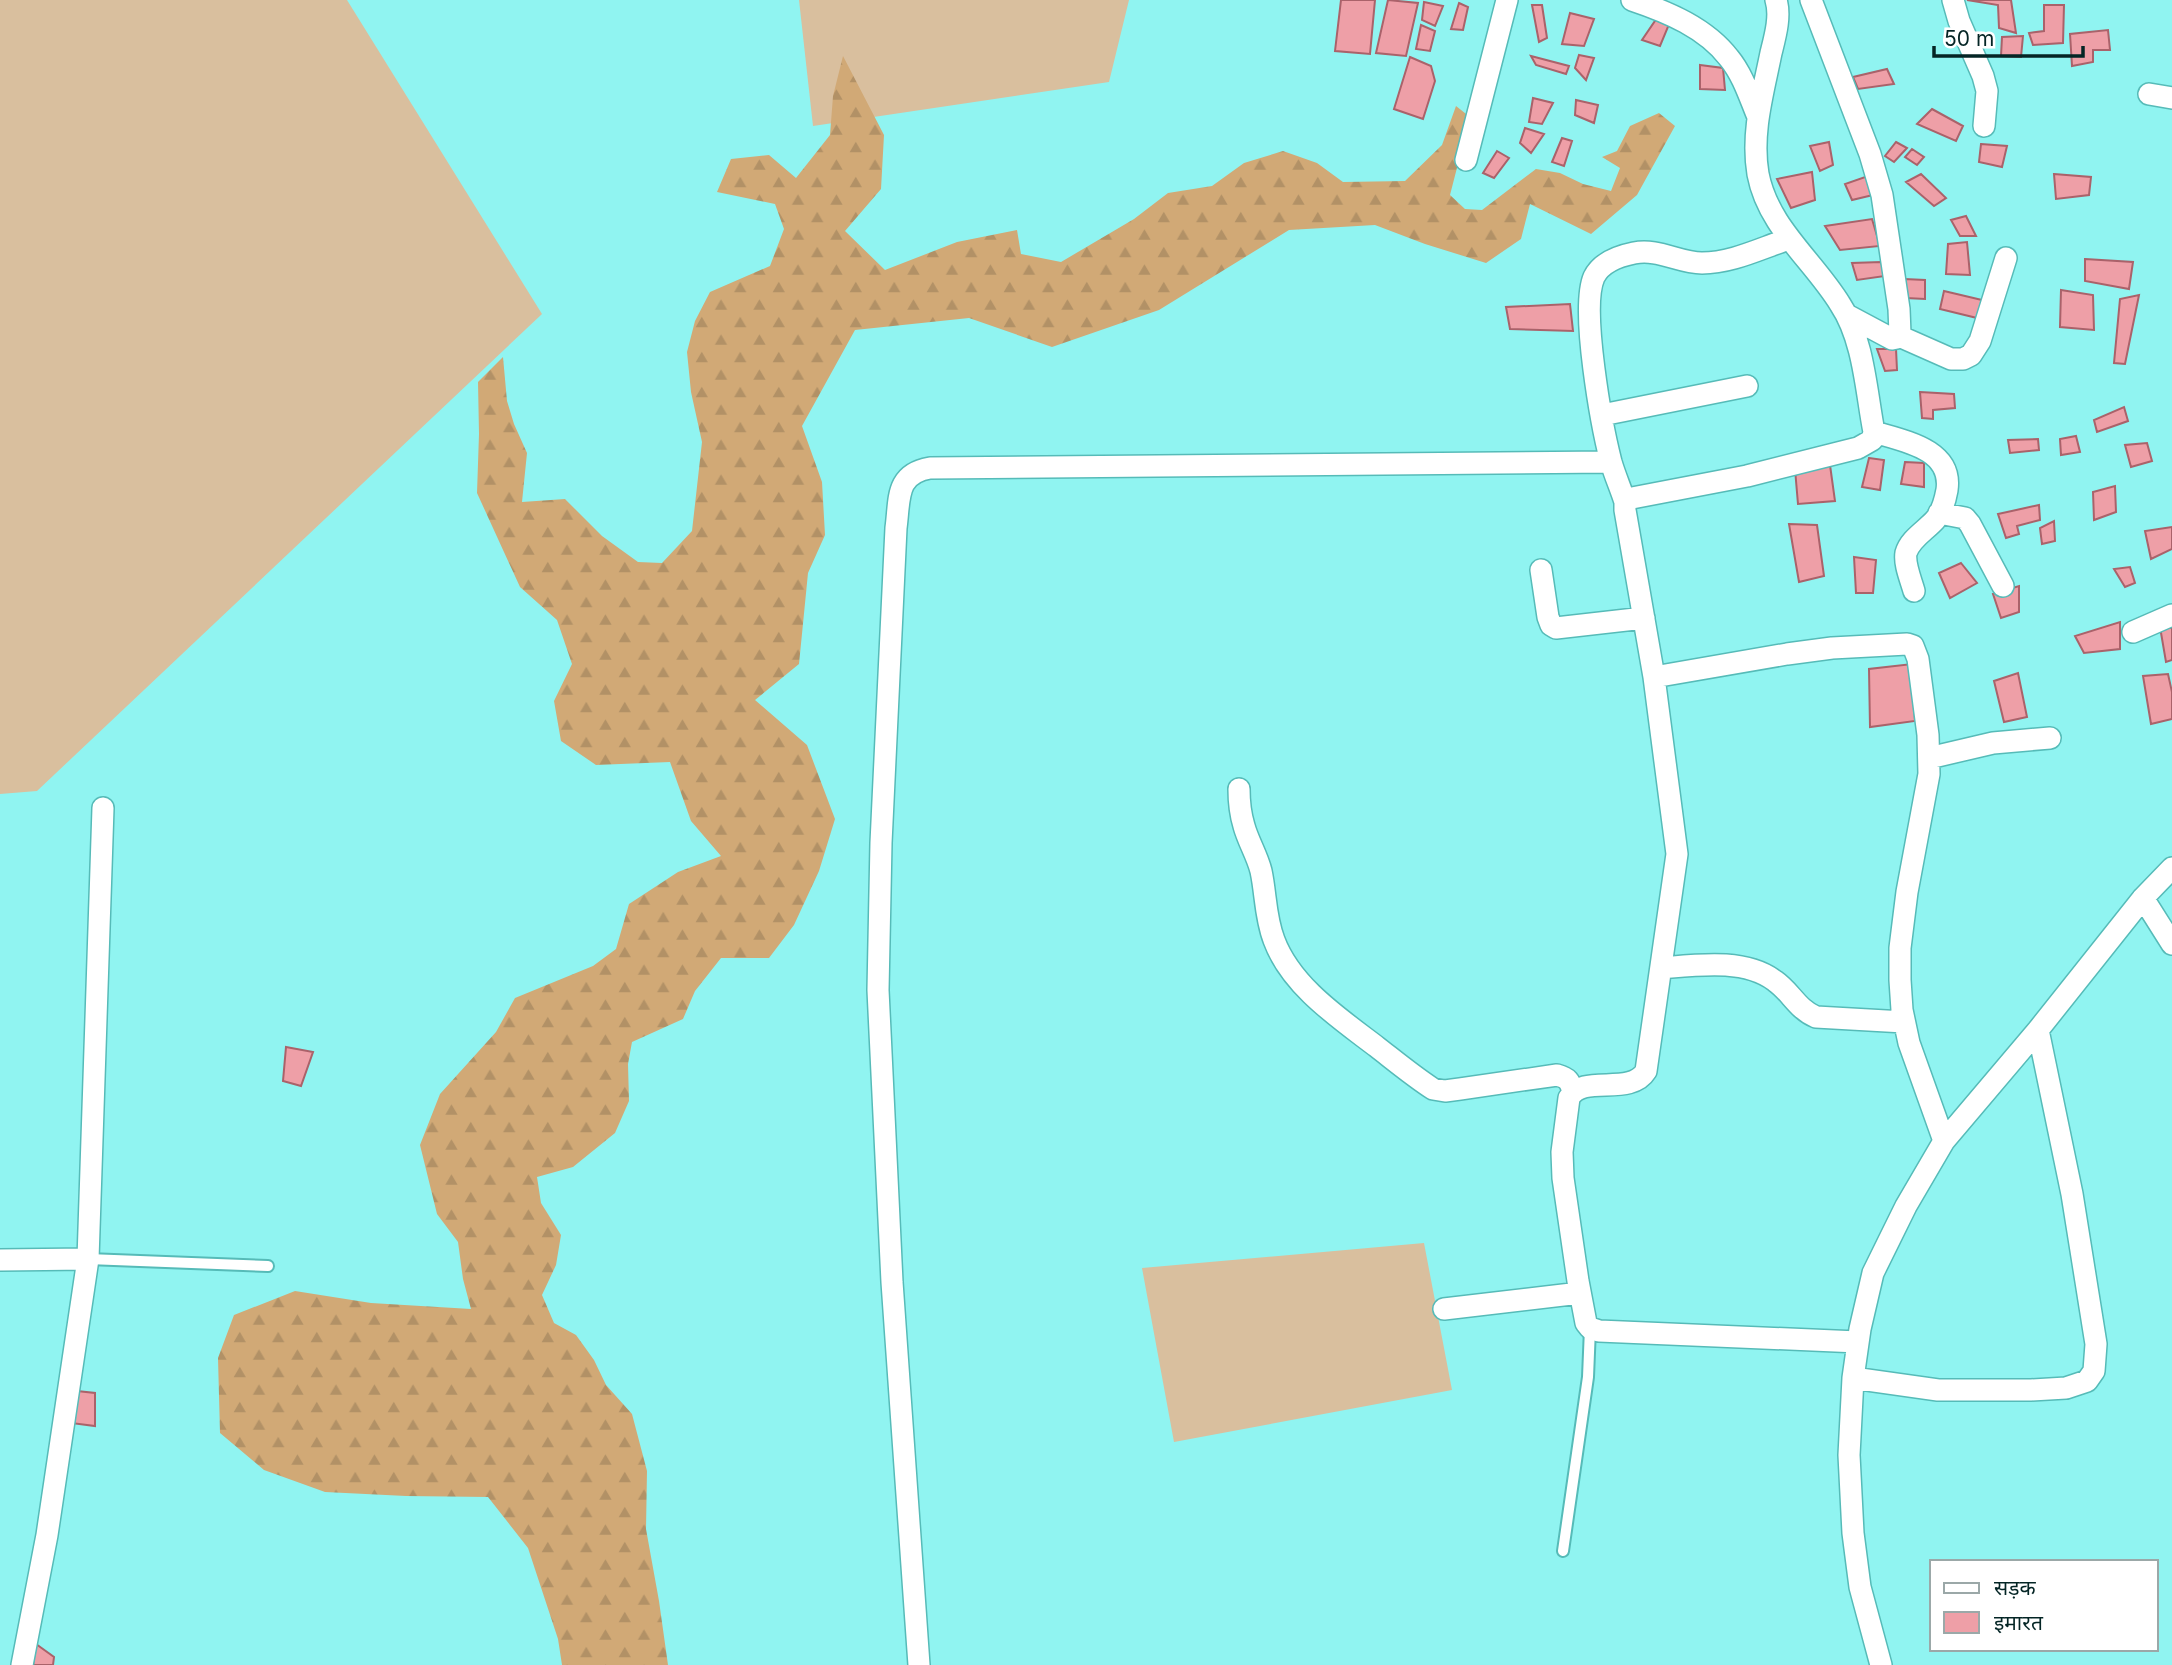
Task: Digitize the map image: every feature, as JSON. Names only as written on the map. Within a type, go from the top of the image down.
[{"type":"street","points":[[1466,160],[1507,0]]},
{"type":"street","points":[[1632,0],[1681,20],[1717,44],[1731,60],[1758,117]]},
{"type":"street","points":[[1625,502],[1632,498],[1748,476],[1858,448],[1872,440],[1874,432],[1860,356],[1847,316],[1789,239],[1768,204],[1759,177],[1754,145],[1776,30],[1776,0]]},
{"type":"street","points":[[1811,0],[1870,154],[1882,195],[1899,309],[1899,336]]},
{"type":"street","points":[[1953,0],[1987,91],[1984,126]]},
{"type":"street","points":[[2149,94],[2172,98]]},
{"type":"street","points":[[1789,239],[1723,261],[1700,263],[1658,253],[1636,253],[1616,258],[1605,265],[1595,275],[1591,287],[1589,312],[1594,365],[1611,461],[1625,502],[1654,677],[1677,853],[1646,1071],[1641,1079],[1631,1083],[1573,1091],[1569,1098],[1562,1152],[1563,1178],[1580,1293],[1586,1323],[1590,1328],[1599,1331],[1858,1342]]},
{"type":"street","points":[[1847,316],[1892,339],[1899,336],[1951,359],[1963,359],[1971,355],[1980,341],[2007,258]]},
{"type":"street","points":[[1602,415],[1747,386]]},
{"type":"street","points":[[1874,432],[1913,443],[1931,452],[1946,472],[1944,505],[1936,519],[1912,542],[1906,552],[1914,591]]},
{"type":"street","points":[[919,1665],[892,1282],[877,990],[896,528],[903,482],[910,474],[930,468],[1611,461]]},
{"type":"street","points":[[1939,513],[1965,518],[2003,586]]},
{"type":"street","points":[[1541,570],[1548,617],[1551,625],[1556,628],[1644,618]]},
{"type":"street","points":[[2133,632],[2172,615]]},
{"type":"street","points":[[1654,677],[1832,648],[1907,644],[1913,646],[1918,659],[1929,758],[1926,793],[1907,892],[1900,948],[1900,980],[1909,1043],[1944,1141]]},
{"type":"street","points":[[1929,758],[1993,743],[2050,738]]},
{"type":"street","points":[[1239,789],[1244,826],[1261,872],[1274,941],[1287,965],[1315,996],[1433,1089],[1460,1090],[1557,1074],[1570,1081],[1573,1091]]},
{"type":"street","points":[[22,1665],[47,1535],[89,1259],[103,808]]},
{"type":"street","points":[[1881,1665],[1860,1587],[1853,1533],[1849,1455],[1853,1378],[1873,1273],[1906,1206],[1944,1141],[2038,1030],[2143,898],[2172,868]]},
{"type":"street","points":[[2143,898],[2172,944]]},
{"type":"street","points":[[1661,968],[1703,964],[1733,966],[1774,979],[1798,1006],[1816,1017],[1905,1022]]},
{"type":"street","points":[[1853,1378],[1938,1390],[2031,1390],[2066,1388],[2087,1381],[2094,1371],[2096,1344],[2072,1194],[2038,1030]]},
{"type":"street","points":[[0,1260],[89,1259]]},
{"type":"street","points":[[1444,1309],[1580,1293]]},
{"type":"lane","points":[[89,1259],[268,1266]]},
{"type":"lane","points":[[1563,1551],[1588,1377],[1590,1328]]},
{"type":"shaded area","points":[[0,0],[347,0],[542,314],[37,791],[0,794]]},
{"type":"shaded area","points":[[799,0],[1129,0],[1109,82],[813,126]]},
{"type":"shaded area","points":[[1424,1243],[1452,1390],[1174,1442],[1142,1268]]},
{"type":"green space","points":[[843,56],[884,135],[881,189],[845,231],[885,270],[957,242],[1017,230],[1021,254],[1061,262],[1134,219],[1168,193],[1212,186],[1244,163],[1283,151],[1317,163],[1343,182],[1405,181],[1442,145],[1456,106],[1475,121],[1459,160],[1450,195],[1465,209],[1482,210],[1536,169],[1560,173],[1583,184],[1611,191],[1620,168],[1602,157],[1617,151],[1630,126],[1659,113],[1675,126],[1637,195],[1591,234],[1530,204],[1521,239],[1486,263],[1375,225],[1289,230],[1159,310],[1052,347],[969,318],[855,330],[802,426],[822,482],[825,535],[808,573],[799,664],[755,700],[807,745],[835,819],[819,871],[794,925],[769,958],[721,958],[695,991],[683,1019],[632,1042],[628,1064],[629,1101],[615,1133],[573,1167],[537,1177],[541,1203],[561,1235],[556,1265],[542,1295],[554,1323],[576,1335],[594,1360],[606,1385],[632,1414],[647,1471],[646,1529],[668,1665],[562,1665],[558,1639],[528,1548],[488,1497],[325,1492],[264,1470],[220,1433],[218,1358],[234,1315],[295,1291],[371,1303],[471,1309],[463,1279],[458,1242],[437,1214],[420,1145],[440,1094],[496,1032],[515,998],[593,966],[616,949],[629,904],[678,872],[721,856],[691,821],[670,762],[596,765],[561,741],[554,701],[572,664],[557,620],[520,587],[477,493],[478,382],[503,357],[507,401],[527,453],[522,502],[565,499],[602,536],[638,562],[662,563],[692,531],[702,442],[691,392],[687,352],[695,321],[710,292],[770,266],[784,229],[775,204],[717,192],[731,159],[769,155],[796,178],[830,135],[833,96]]},
{"type":"building","points":[[1341,0],[1375,0],[1370,54],[1335,51]]},
{"type":"building","points":[[1388,0],[1418,3],[1406,56],[1376,53]]},
{"type":"building","points":[[1967,0],[2011,0],[2016,33],[1999,28],[1998,5]]},
{"type":"building","points":[[1424,2],[1443,6],[1435,26],[1422,20]]},
{"type":"building","points":[[1459,3],[1468,7],[1463,30],[1451,29]]},
{"type":"building","points":[[1532,5],[1542,5],[1547,38],[1539,42]]},
{"type":"building","points":[[2044,5],[2064,5],[2063,43],[2033,45],[2029,33],[2044,31]]},
{"type":"building","points":[[1570,13],[1594,19],[1584,46],[1562,44]]},
{"type":"building","points":[[1657,18],[1670,22],[1660,46],[1642,40]]},
{"type":"building","points":[[1421,25],[1435,31],[1430,51],[1416,49]]},
{"type":"building","points":[[2108,30],[2110,50],[2093,50],[2093,62],[2072,66],[2070,34]]},
{"type":"building","points":[[2023,36],[2021,57],[2001,56],[2002,37]]},
{"type":"building","points":[[1579,55],[1594,58],[1586,80],[1575,68]]},
{"type":"building","points":[[1531,56],[1569,66],[1566,74],[1536,65]]},
{"type":"building","points":[[1410,57],[1431,66],[1435,81],[1423,119],[1394,109]]},
{"type":"building","points":[[1700,65],[1723,68],[1725,90],[1700,89]]},
{"type":"building","points":[[1887,69],[1894,84],[1858,89],[1853,77]]},
{"type":"building","points":[[1533,98],[1553,103],[1542,124],[1529,122]]},
{"type":"building","points":[[1576,100],[1598,105],[1594,123],[1575,115]]},
{"type":"building","points":[[1932,109],[1963,126],[1956,141],[1917,124]]},
{"type":"building","points":[[1525,128],[1544,134],[1531,153],[1520,143]]},
{"type":"building","points":[[1562,138],[1572,141],[1564,166],[1552,162]]},
{"type":"building","points":[[1829,142],[1833,165],[1820,171],[1810,146]]},
{"type":"building","points":[[1896,142],[1907,148],[1894,162],[1885,156]]},
{"type":"building","points":[[1981,144],[2007,146],[2002,167],[1979,162]]},
{"type":"building","points":[[1912,149],[1924,157],[1917,165],[1905,157]]},
{"type":"building","points":[[1497,151],[1509,158],[1494,178],[1483,173]]},
{"type":"building","points":[[1812,172],[1815,200],[1791,208],[1777,179]]},
{"type":"building","points":[[1921,174],[1946,198],[1934,206],[1906,182]]},
{"type":"building","points":[[2054,174],[2091,177],[2089,195],[2056,199]]},
{"type":"building","points":[[1868,176],[1873,195],[1852,200],[1845,184]]},
{"type":"building","points":[[1966,216],[1976,236],[1960,236],[1951,220]]},
{"type":"building","points":[[1872,219],[1880,246],[1840,250],[1825,226]]},
{"type":"building","points":[[1967,242],[1970,275],[1946,274],[1948,244]]},
{"type":"building","points":[[2085,259],[2133,262],[2129,289],[2085,281]]},
{"type":"building","points":[[1881,262],[1885,276],[1857,280],[1852,263]]},
{"type":"building","points":[[1904,279],[1925,280],[1925,299],[1906,298]]},
{"type":"building","points":[[2061,290],[2093,295],[2094,330],[2060,327]]},
{"type":"building","points":[[1944,291],[1982,300],[1977,318],[1940,309]]},
{"type":"building","points":[[2139,295],[2125,364],[2114,363],[2120,299]]},
{"type":"building","points":[[1570,304],[1573,331],[1510,329],[1506,307]]},
{"type":"building","points":[[1877,349],[1896,349],[1897,370],[1885,371]]},
{"type":"building","points":[[1920,392],[1954,394],[1955,408],[1933,410],[1933,419],[1922,418]]},
{"type":"building","points":[[2124,407],[2128,421],[2097,432],[2094,420]]},
{"type":"building","points":[[2076,436],[2080,452],[2061,455],[2060,439]]},
{"type":"building","points":[[2038,439],[2039,450],[2010,453],[2008,440]]},
{"type":"building","points":[[2147,443],[2152,461],[2131,467],[2125,445]]},
{"type":"building","points":[[1869,458],[1884,460],[1880,490],[1862,487]]},
{"type":"building","points":[[1905,462],[1924,463],[1924,487],[1901,484]]},
{"type":"building","points":[[1830,465],[1835,501],[1798,504],[1795,469]]},
{"type":"building","points":[[2115,486],[2116,512],[2094,520],[2093,492]]},
{"type":"building","points":[[2039,505],[2040,520],[2017,526],[2019,534],[2006,538],[1998,514]]},
{"type":"building","points":[[2054,521],[2055,541],[2042,544],[2040,528]]},
{"type":"building","points":[[1789,524],[1817,525],[1824,576],[1799,582]]},
{"type":"building","points":[[2172,527],[2172,549],[2151,559],[2145,531]]},
{"type":"building","points":[[1854,557],[1876,560],[1873,593],[1856,593]]},
{"type":"building","points":[[1961,563],[1977,583],[1950,598],[1939,573]]},
{"type":"building","points":[[2130,567],[2135,583],[2125,587],[2114,569]]},
{"type":"building","points":[[2019,586],[2019,612],[2001,618],[1993,594]]},
{"type":"building","points":[[2120,622],[2120,649],[2084,653],[2075,636]]},
{"type":"building","points":[[2160,627],[2172,628],[2172,660],[2166,662]]},
{"type":"building","points":[[1912,664],[1915,721],[1870,727],[1869,669]]},
{"type":"building","points":[[2018,673],[2027,717],[2004,722],[1994,681]]},
{"type":"building","points":[[2168,674],[2172,692],[2172,719],[2151,724],[2143,676]]},
{"type":"building","points":[[286,1047],[313,1052],[301,1086],[283,1081]]},
{"type":"building","points":[[77,1391],[95,1393],[95,1426],[71,1423]]},
{"type":"building","points":[[36,1644],[54,1657],[53,1665],[33,1665]]}]
